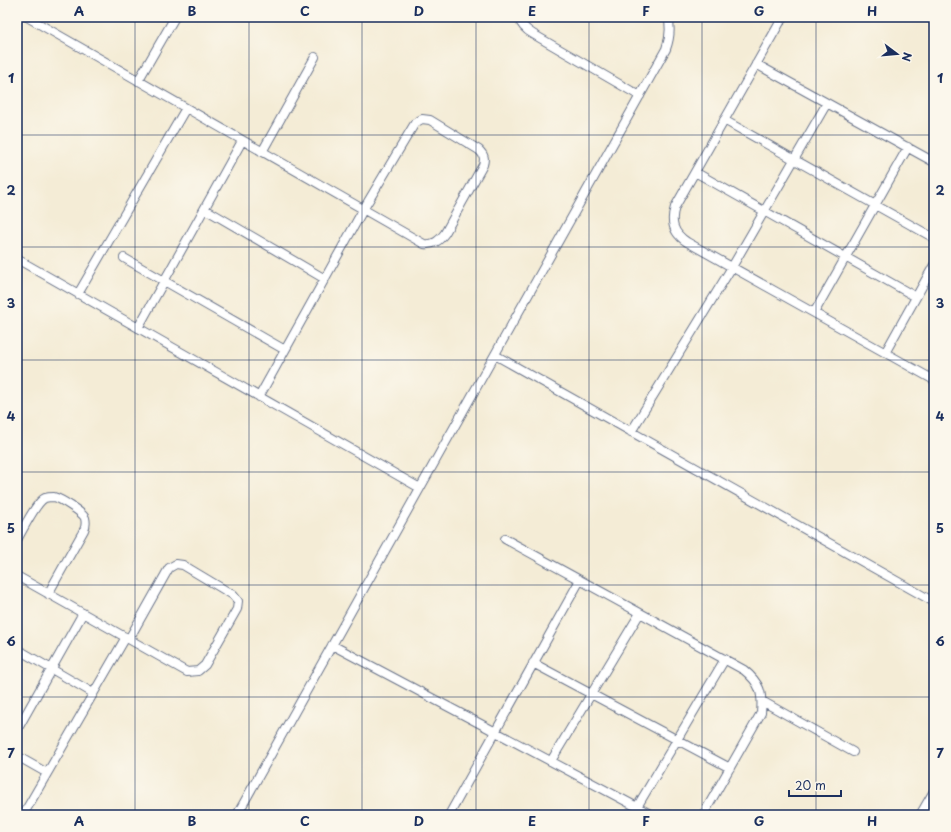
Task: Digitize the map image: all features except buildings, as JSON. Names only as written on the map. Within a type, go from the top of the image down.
[{"type":"lane","points":[[27,17],[242,141],[262,152],[363,210],[419,242],[424,244],[438,241],[445,233],[484,165],[484,156],[479,150],[430,120],[422,119],[415,123],[363,210],[259,397]]},
{"type":"lane","points":[[138,81],[175,17]]},
{"type":"lane","points":[[518,17],[526,29],[533,34],[640,96]]},
{"type":"lane","points":[[237,815],[666,49],[670,29],[668,17]]},
{"type":"lane","points":[[783,17],[675,207],[672,215],[672,223],[675,231],[683,240],[934,380]]},
{"type":"lane","points":[[262,152],[315,57]]},
{"type":"lane","points":[[756,64],[934,162]]},
{"type":"lane","points":[[631,432],[732,267],[826,103]]},
{"type":"lane","points":[[78,294],[186,108]]},
{"type":"lane","points":[[724,120],[934,238]]},
{"type":"lane","points":[[138,328],[242,141]]},
{"type":"lane","points":[[814,313],[908,148]]},
{"type":"lane","points":[[695,172],[916,297]]},
{"type":"lane","points":[[205,208],[324,279]]},
{"type":"lane","points":[[124,258],[285,350]]},
{"type":"lane","points":[[17,259],[420,488]]},
{"type":"lane","points":[[885,353],[934,265]]},
{"type":"lane","points":[[495,355],[934,602]]},
{"type":"lane","points":[[17,540],[38,504],[45,498],[50,497],[59,500],[79,512],[85,518],[86,526],[48,594]]},
{"type":"lane","points":[[505,539],[725,659],[744,670],[754,678],[760,689],[762,701],[761,713],[703,815]]},
{"type":"lane","points":[[17,576],[127,638],[182,670],[192,672],[198,671],[208,661],[237,610],[238,601],[233,595],[183,565],[176,564],[169,568],[127,638],[93,693],[23,815]]},
{"type":"lane","points":[[449,815],[580,580]]},
{"type":"lane","points":[[17,730],[83,613]]},
{"type":"lane","points":[[551,762],[640,613]]},
{"type":"lane","points":[[332,646],[652,815]]},
{"type":"lane","points":[[17,649],[93,693]]},
{"type":"lane","points":[[637,807],[725,659]]},
{"type":"lane","points":[[533,663],[730,768]]},
{"type":"lane","points":[[762,701],[853,752]]},
{"type":"lane","points":[[17,756],[47,773]]},
{"type":"lane","points":[[920,815],[934,791]]}]
